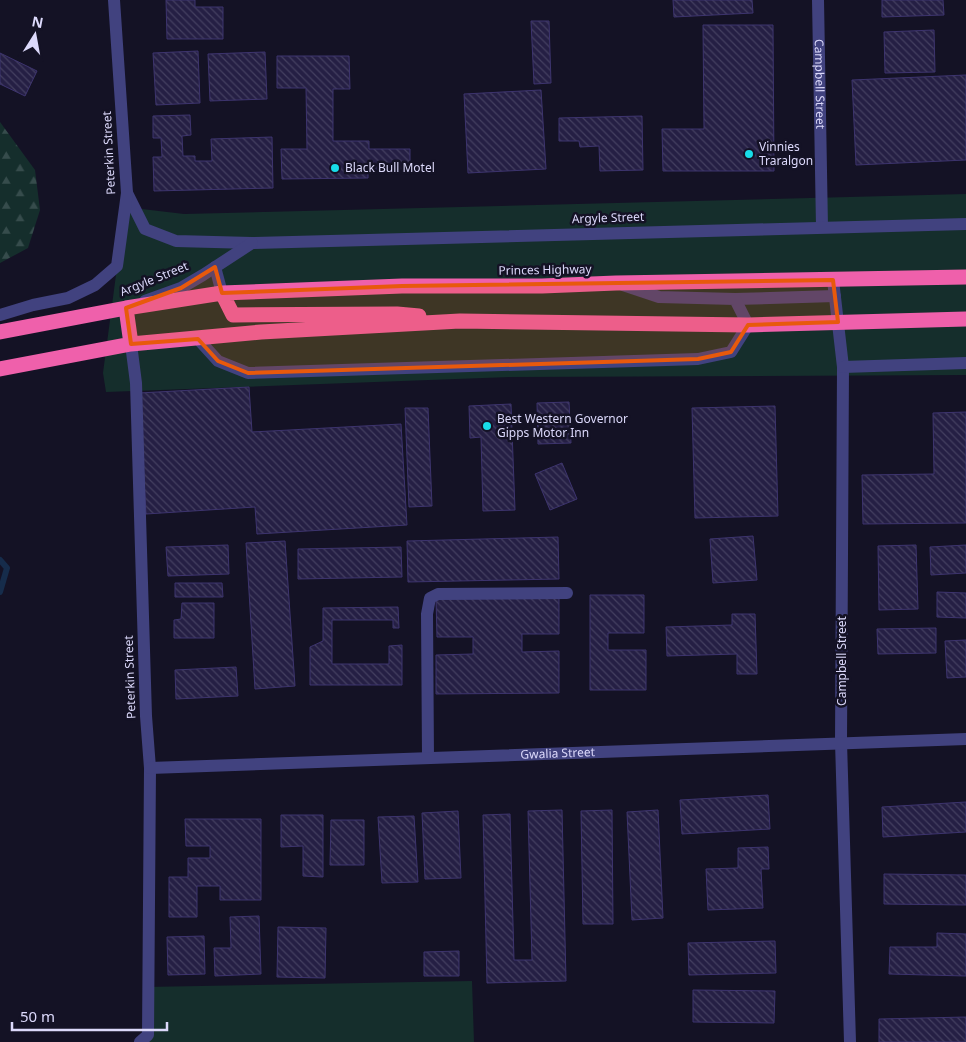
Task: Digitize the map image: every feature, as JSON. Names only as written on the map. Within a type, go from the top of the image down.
[{"type":"highway","name":"Princes Highway","points":[[126,308],[222,293],[402,286],[542,286],[966,277]]},
{"type":"highway","points":[[222,293],[232,315],[397,314],[460,321]]},
{"type":"highway","name":"Argyle Street","points":[[0,332],[126,308]]},
{"type":"highway","name":"Peterkin Street","points":[[126,308],[131,344]]},
{"type":"highway","points":[[0,369],[131,344],[261,332],[460,321],[748,325],[966,319]]},
{"type":"street","name":"Peterkin Street","points":[[0,315],[33,305],[68,298],[95,285],[117,266],[127,193],[114,0]]},
{"type":"street","name":"Campbell Street","points":[[818,0],[822,227]]},
{"type":"street","name":"Argyle Street","points":[[127,193],[145,229],[176,241],[252,243],[966,224]]},
{"type":"street","name":"Argyle Street","points":[[126,308],[181,288],[252,243]]},
{"type":"street","points":[[215,267],[222,293]]},
{"type":"street","name":"Campbell Street","points":[[833,280],[843,366],[842,742],[850,1042]]},
{"type":"street","points":[[616,283],[659,297],[735,299],[835,296]]},
{"type":"street","points":[[198,339],[218,362],[248,373],[698,359],[732,352],[748,325],[735,299]]},
{"type":"street","name":"Peterkin Street","points":[[131,344],[136,383],[146,716],[150,768],[148,1035],[140,1042]]},
{"type":"street","points":[[843,366],[966,363]]},
{"type":"street","points":[[428,758],[427,614],[430,598],[438,594],[567,593]]},
{"type":"street","name":"Gwalia Street","points":[[150,768],[966,739]]},
{"type":"highlighted area","points":[[215,267],[222,293],[402,286],[833,280],[838,322],[748,325],[731,352],[698,359],[248,373],[218,361],[198,339],[131,344],[126,308],[181,288]]},
{"type":"green space","points":[[0,122],[35,170],[40,210],[28,248],[0,263]]},
{"type":"green space","points":[[966,194],[966,375],[511,377],[106,392],[103,373],[125,207],[184,214]]},
{"type":"green space","points":[[472,981],[474,1042],[144,1042],[145,987]]},
{"type":"building","points":[[166,0],[195,0],[195,7],[223,7],[223,39],[167,39]]},
{"type":"building","points":[[673,0],[752,0],[753,13],[674,17]]},
{"type":"building","points":[[882,0],[943,0],[944,15],[882,17]]},
{"type":"building","points":[[531,21],[549,21],[551,83],[534,84]]},
{"type":"building","points":[[703,25],[773,25],[774,171],[663,171],[662,129],[704,129]]},
{"type":"building","points":[[934,30],[935,72],[885,73],[884,32]]},
{"type":"building","points":[[198,51],[200,103],[156,105],[153,53]]},
{"type":"building","points":[[265,52],[267,99],[210,101],[208,54]]},
{"type":"building","points":[[0,53],[37,71],[25,96],[0,84]]},
{"type":"building","points":[[277,56],[349,56],[350,89],[333,89],[333,141],[369,141],[369,149],[410,149],[410,169],[368,169],[368,178],[282,179],[281,149],[307,149],[306,88],[277,88]]},
{"type":"building","points":[[966,75],[966,160],[856,165],[852,80]]},
{"type":"building","points":[[541,90],[546,169],[468,173],[464,94]]},
{"type":"building","points":[[190,115],[191,135],[182,136],[183,156],[195,156],[195,161],[212,161],[211,139],[272,137],[273,188],[154,191],[153,157],[162,157],[161,138],[153,138],[153,116]]},
{"type":"building","points":[[642,116],[643,170],[600,171],[599,146],[580,147],[579,141],[559,141],[559,118]]},
{"type":"building","points":[[249,387],[252,432],[401,424],[407,525],[257,534],[255,507],[146,514],[139,393]]},
{"type":"building","points":[[569,402],[571,443],[538,444],[537,403]]},
{"type":"building","points":[[511,404],[515,510],[483,511],[481,437],[470,438],[469,406]]},
{"type":"building","points":[[775,406],[778,516],[695,518],[692,408]]},
{"type":"building","points":[[405,408],[428,408],[432,506],[409,507]]},
{"type":"building","points":[[966,412],[966,523],[863,524],[862,475],[934,474],[933,413]]},
{"type":"building","points":[[562,463],[577,499],[550,510],[535,474]]},
{"type":"building","points":[[753,536],[757,580],[713,583],[710,539]]},
{"type":"building","points":[[558,537],[559,579],[408,582],[407,541]]},
{"type":"building","points":[[285,541],[295,686],[255,689],[246,543]]},
{"type":"building","points":[[228,545],[229,574],[168,576],[166,547]]},
{"type":"building","points":[[916,545],[918,609],[879,610],[878,546]]},
{"type":"building","points":[[966,545],[966,573],[931,575],[930,547]]},
{"type":"building","points":[[401,547],[402,577],[298,579],[298,549]]},
{"type":"building","points":[[175,583],[222,583],[223,597],[175,597]]},
{"type":"building","points":[[937,592],[966,593],[966,618],[937,617]]},
{"type":"building","points":[[590,595],[644,595],[644,633],[608,633],[608,650],[646,650],[646,690],[590,690]]},
{"type":"building","points":[[559,598],[559,634],[522,634],[522,652],[559,651],[559,693],[436,694],[436,655],[473,654],[473,637],[437,637],[436,599]]},
{"type":"building","points":[[182,603],[214,603],[214,638],[174,638],[174,620],[181,619]]},
{"type":"building","points":[[398,607],[399,628],[393,628],[393,620],[332,620],[332,664],[389,664],[389,646],[402,645],[402,685],[310,685],[310,647],[323,641],[323,608]]},
{"type":"building","points":[[732,614],[755,614],[757,674],[737,674],[737,654],[667,656],[666,627],[732,625]]},
{"type":"building","points":[[936,628],[936,653],[878,654],[877,629]]},
{"type":"building","points":[[966,640],[966,677],[947,678],[945,641]]},
{"type":"building","points":[[236,667],[238,696],[176,699],[175,670]]},
{"type":"building","points":[[768,795],[770,829],[682,834],[680,800]]},
{"type":"building","points":[[966,802],[966,832],[883,837],[882,807]]},
{"type":"building","points":[[562,810],[566,981],[487,983],[483,815],[510,814],[514,960],[532,960],[528,811]]},
{"type":"building","points":[[612,810],[613,924],[583,924],[581,811]]},
{"type":"building","points":[[658,810],[663,918],[632,920],[627,812]]},
{"type":"building","points":[[458,811],[461,878],[425,879],[422,813]]},
{"type":"building","points":[[281,815],[323,815],[323,877],[303,876],[303,846],[281,847]]},
{"type":"building","points":[[414,816],[418,882],[382,883],[378,817]]},
{"type":"building","points":[[185,819],[261,819],[261,900],[220,900],[220,886],[197,886],[197,917],[169,917],[169,877],[188,877],[188,858],[210,858],[210,846],[186,846]]},
{"type":"building","points":[[331,820],[364,820],[364,865],[330,865]]},
{"type":"building","points":[[768,847],[769,869],[761,869],[763,908],[708,910],[706,869],[738,868],[738,848]]},
{"type":"building","points":[[884,874],[966,875],[966,905],[884,904]]},
{"type":"building","points":[[259,916],[261,974],[215,976],[214,948],[231,948],[230,917]]},
{"type":"building","points":[[278,927],[326,928],[325,978],[277,977]]},
{"type":"building","points":[[937,933],[966,934],[966,976],[889,974],[890,947],[937,947]]},
{"type":"building","points":[[204,936],[205,974],[168,975],[167,937]]},
{"type":"building","points":[[775,941],[776,973],[689,975],[688,943]]},
{"type":"building","points":[[459,951],[459,976],[424,976],[424,952]]},
{"type":"building","points":[[693,990],[775,991],[774,1023],[693,1022]]},
{"type":"building","points":[[966,1017],[966,1042],[879,1042],[879,1019]]},
{"type":"waterway","points":[[0,560],[7,568],[0,592]]},
{"type":"place","name":"Vinnies Traralgon","points":[[749,154]]},
{"type":"place","name":"Black Bull Motel","points":[[335,168]]},
{"type":"place","name":"Best Western Governor Gipps Motor Inn","points":[[487,426]]}]
